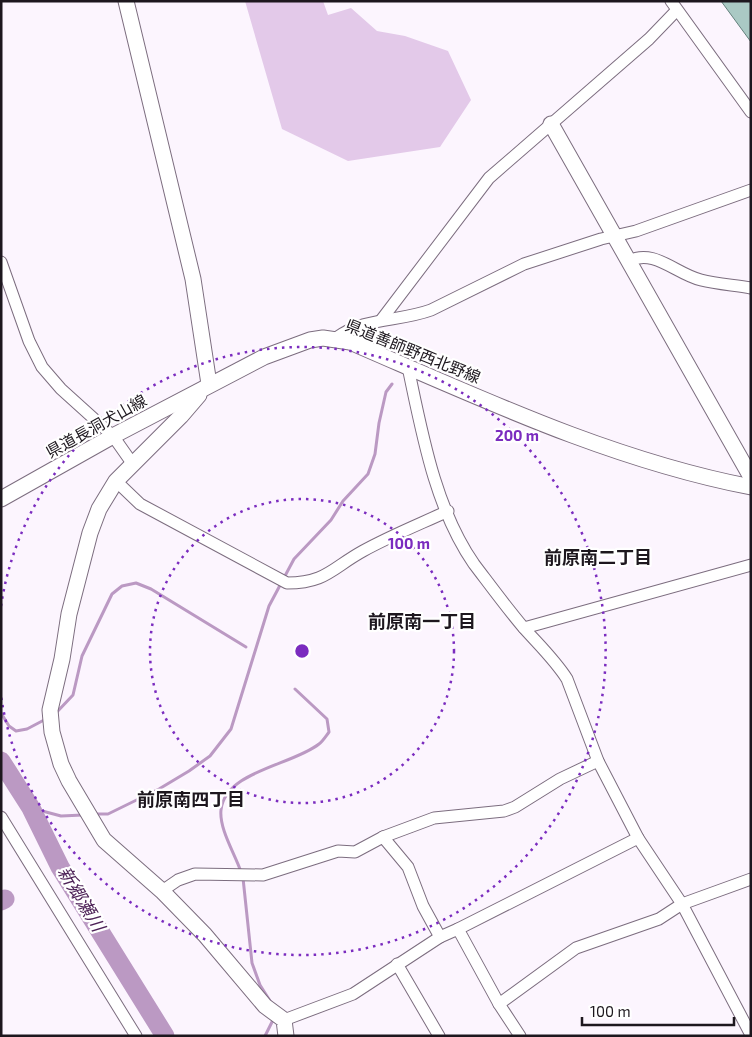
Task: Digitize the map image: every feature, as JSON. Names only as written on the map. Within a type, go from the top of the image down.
[{"type":"main road","points":[[126,1],[192,270],[208,384],[181,416],[116,481],[99,508],[90,533],[69,614],[50,715],[61,764],[93,825],[104,840],[162,891],[205,935],[265,1006],[284,1020],[286,1036]]},
{"type":"main road","points":[[551,124],[751,477]]},
{"type":"main road","name":"県道善師野西北野線","points":[[208,384],[290,346],[324,338],[336,338],[581,440],[710,479],[751,487]]},
{"type":"main road","name":"県道長洞犬山線","points":[[1,499],[208,384]]},
{"type":"street","points":[[382,319],[489,178],[648,39],[674,6],[747,99],[751,112]]},
{"type":"street","points":[[336,338],[361,324],[419,314],[452,301],[524,264],[655,224],[751,190]]},
{"type":"street","points":[[629,261],[636,257],[653,258],[699,280],[751,288]]},
{"type":"street","points":[[1,262],[29,341],[42,366],[61,389],[113,436],[132,463]]},
{"type":"street","points":[[406,366],[427,456],[464,549],[524,628],[561,668],[567,679],[598,761],[638,838],[682,904],[751,1035]]},
{"type":"street","points":[[116,481],[140,504],[287,583],[306,583],[324,578],[363,551],[448,512]]},
{"type":"street","points":[[524,628],[751,565]]},
{"type":"street","points":[[162,891],[178,880],[195,874],[263,875],[338,851],[355,852],[383,837],[434,818],[504,811],[515,807],[560,779],[598,761]]},
{"type":"street","points":[[1,817],[136,1036]]},
{"type":"street","points":[[383,837],[408,867],[423,906],[440,937]]},
{"type":"street","points":[[284,1020],[353,994],[440,937],[638,838]]},
{"type":"street","points":[[499,1004],[576,948],[659,919],[682,904],[751,879]]},
{"type":"street","points":[[458,929],[499,1004],[520,1036]]},
{"type":"street","points":[[398,964],[439,1036]]},
{"type":"shaded area","points":[[245,1],[323,1],[328,15],[351,8],[377,31],[405,36],[448,51],[471,100],[440,147],[348,161],[282,129]]},
{"type":"building","points":[[721,1],[751,1],[751,42]]},
{"type":"waterway","points":[[95,814],[108,814],[159,789],[189,771],[210,756],[231,729],[269,606],[294,559],[331,520],[343,501],[368,474],[375,454],[386,392],[392,384]]},
{"type":"waterway","points":[[56,713],[73,695],[82,656],[112,594],[122,586],[136,583],[151,589],[246,647]]},
{"type":"waterway","points":[[241,872],[222,825],[221,810],[225,797],[234,786],[262,770],[307,751],[320,743],[329,732],[327,719],[295,689]]},
{"type":"waterway","points":[[1,713],[9,726],[16,731],[27,729],[46,719]]},
{"type":"waterway","name":"新郷瀬川","points":[[1,761],[31,808],[60,867],[165,1036]]},
{"type":"waterway","points":[[31,808],[61,816],[83,815]]},
{"type":"waterway","points":[[243,878],[252,963],[260,985],[272,1004]]},
{"type":"waterway","points":[[1,901],[5,899]]},
{"type":"waterway","points":[[265,1036],[274,1018]]},
{"type":"district","name":"前原南二丁目","points":[[598,558]]},
{"type":"district","name":"前原南一丁目","points":[[422,622]]},
{"type":"district","name":"前原南四丁目","points":[[191,800]]}]
